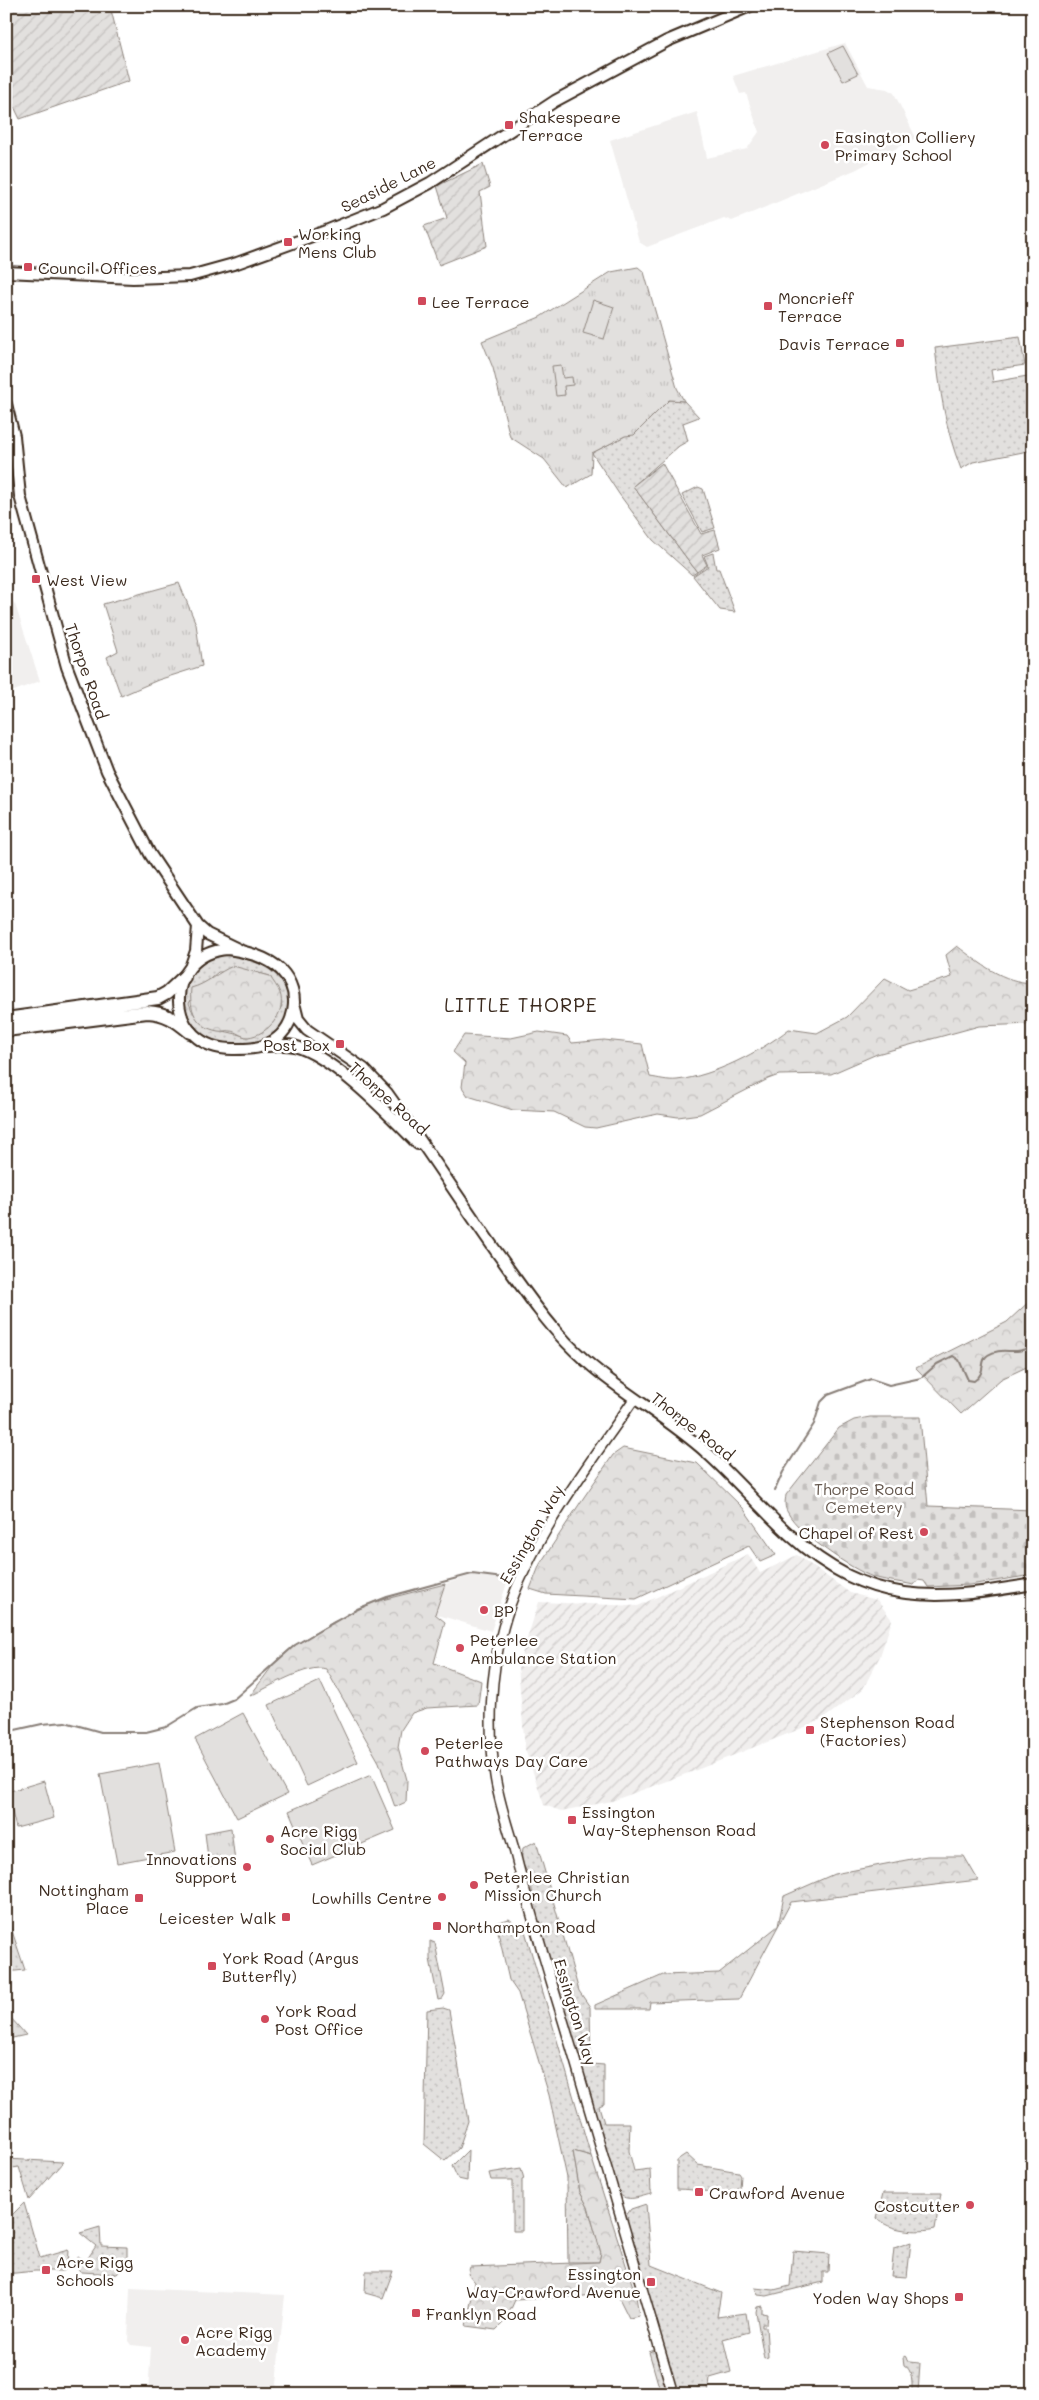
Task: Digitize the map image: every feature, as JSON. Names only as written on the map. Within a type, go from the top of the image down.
[{"type":"highway","points":[[6,1019],[158,998],[167,993],[184,977]]},
{"type":"highway","points":[[6,1030],[147,1012],[159,1013],[175,1019],[190,1032]]},
{"type":"main road","name":"Seaside Lane","points":[[6,272],[133,278],[190,276],[237,263],[383,208],[430,183],[555,101],[690,30],[750,6]]},
{"type":"main road","name":"Thorpe Road","points":[[6,404],[14,436],[17,480],[22,502],[70,675],[107,770],[150,854],[198,926],[207,934],[240,950]]},
{"type":"main road","points":[[191,966],[207,954],[218,950],[240,950],[265,960],[281,970],[292,989],[294,1007],[291,1021],[285,1030],[264,1046],[230,1049],[211,1046],[190,1032],[183,1021],[179,1004],[180,986],[191,966],[196,951],[198,926]]},
{"type":"main road","name":"Thorpe Road","points":[[294,1007],[298,1019],[307,1030],[364,1069],[387,1093],[548,1322],[568,1344],[599,1372],[705,1451],[790,1536],[818,1559],[861,1582],[882,1590],[922,1596],[971,1595],[1033,1584]]},
{"type":"main road","name":"Thorpe Road","points":[[264,1046],[287,1044],[296,1046],[326,1063],[369,1096],[435,1162]]},
{"type":"street","name":"Essington Way","points":[[634,1399],[552,1522],[525,1568],[512,1597],[502,1629],[495,1669],[492,1740],[495,1776],[502,1809],[528,1908],[673,2394]]},
{"type":"shaded area","name":"Easington Colliery Primary School","points":[[845,43],[868,86],[887,89],[894,93],[916,138],[855,170],[732,221],[724,218],[647,247],[639,242],[610,140],[697,112],[707,158],[747,149],[759,132],[746,93],[740,94],[733,76]]},
{"type":"shaded area","points":[[6,595],[15,604],[40,681],[6,694]]},
{"type":"shaded area","points":[[748,1554],[760,1573],[797,1555],[850,1593],[877,1600],[892,1620],[880,1656],[863,1689],[827,1716],[810,1725],[612,1801],[561,1811],[544,1805],[525,1749],[518,1666],[539,1602],[638,1606]]},
{"type":"shaded area","points":[[475,1574],[508,1580],[491,1631],[435,1614],[445,1584]]},
{"type":"shaded area","name":"Acre Rigg Academy","points":[[130,2288],[285,2295],[275,2394],[148,2394],[151,2347],[131,2345],[128,2341]]},
{"type":"green space","points":[[6,6],[110,6],[129,81],[20,119],[6,90]]},
{"type":"green space","points":[[843,46],[858,74],[843,81],[828,53]]},
{"type":"green space","points":[[483,164],[490,187],[480,192],[487,246],[439,265],[424,226],[447,218],[437,186]]},
{"type":"green space","points":[[638,267],[644,272],[677,388],[684,401],[669,400],[634,435],[625,436],[592,453],[591,474],[567,488],[544,459],[510,437],[493,368],[482,341],[540,317],[611,272]]},
{"type":"green space","points":[[593,300],[614,307],[604,339],[583,333]]},
{"type":"green space","points":[[1020,337],[1025,365],[991,370],[993,382],[1033,375],[1033,450],[973,462],[961,469],[947,424],[935,348]]},
{"type":"green space","points":[[561,365],[563,378],[572,377],[573,385],[564,386],[565,395],[556,396],[552,366]]},
{"type":"green space","points":[[669,400],[684,401],[699,417],[683,423],[688,441],[679,446],[633,486],[697,572],[692,575],[653,540],[592,453],[625,436]]},
{"type":"green space","points":[[662,463],[701,534],[715,530],[720,548],[702,555],[707,565],[697,572],[633,486]]},
{"type":"green space","points":[[698,487],[703,489],[715,528],[702,532],[682,495]]},
{"type":"green space","points":[[713,553],[716,569],[719,569],[735,612],[720,610],[693,576],[708,566],[704,556]]},
{"type":"green space","points":[[179,583],[196,624],[202,666],[158,680],[121,696],[107,657],[118,651],[103,604]]},
{"type":"green space","points":[[957,946],[1002,976],[1033,983],[1033,1024],[979,1026],[877,1054],[831,1074],[779,1075],[700,1114],[678,1117],[658,1114],[596,1128],[585,1127],[554,1112],[513,1110],[468,1096],[462,1087],[465,1063],[453,1052],[464,1035],[511,1038],[539,1032],[567,1036],[572,1043],[604,1040],[642,1044],[650,1077],[667,1080],[691,1078],[736,1062],[789,1029],[817,1033],[847,1017],[885,978],[908,990],[952,977],[946,955]]},
{"type":"green space","points":[[223,955],[255,962],[273,972],[280,980],[289,1000],[289,1008],[283,1024],[269,1036],[250,1043],[228,1045],[208,1039],[199,1034],[192,1026],[187,1017],[184,996],[190,976],[197,967],[207,960]],"holes":[[[218,972],[254,972],[270,976],[282,1006],[278,1012],[246,1037],[212,1028],[199,1020],[189,1003],[203,985]]]},
{"type":"green space","points":[[233,966],[270,976],[280,993],[281,1008],[274,1022],[262,1032],[248,1037],[232,1031],[220,1031],[204,1026],[195,1016],[191,1003],[191,988],[202,984]]},
{"type":"green space","points":[[1033,1298],[1033,1364],[1001,1379],[961,1414],[916,1368],[1007,1322]]},
{"type":"green space","name":"Thorpe Road Cemetery","points":[[870,1417],[920,1417],[928,1506],[1033,1510],[1033,1575],[969,1585],[928,1587],[924,1581],[918,1580],[914,1585],[883,1580],[852,1567],[826,1550],[803,1531],[787,1511],[785,1504],[786,1495],[839,1428],[854,1420]]},
{"type":"green space","points":[[623,1448],[697,1463],[743,1508],[776,1555],[760,1562],[749,1546],[636,1599],[546,1594],[530,1589],[540,1564],[584,1497],[613,1455]]},
{"type":"green space","points":[[445,1584],[435,1614],[445,1622],[434,1663],[481,1681],[478,1705],[427,1708],[412,1713],[401,1730],[398,1747],[407,1780],[406,1802],[395,1807],[379,1762],[326,1669],[318,1668],[299,1673],[250,1696],[276,1661],[295,1645],[333,1622],[374,1602]]},
{"type":"green space","points":[[320,1681],[358,1762],[307,1786],[269,1705]]},
{"type":"green space","points":[[243,1713],[287,1794],[237,1818],[195,1739]]},
{"type":"green space","points":[[159,1763],[175,1852],[117,1863],[100,1774]]},
{"type":"green space","points":[[371,1775],[395,1830],[312,1865],[289,1811]]},
{"type":"green space","points":[[44,1781],[54,1818],[16,1828],[7,1792]]},
{"type":"green space","points":[[231,1828],[235,1862],[209,1866],[205,1833]]},
{"type":"green space","points":[[536,1841],[579,1991],[590,2007],[591,2064],[604,2065],[604,2104],[599,2106],[604,2123],[630,2123],[629,2151],[634,2171],[650,2169],[651,2194],[627,2198],[623,2197],[617,2190],[533,1906],[529,1877],[521,1862],[523,1848]]},
{"type":"green space","points":[[927,1856],[964,1856],[978,1880],[791,1902],[739,1999],[650,2002],[649,2009],[595,2009],[595,2005],[663,1975],[719,1973],[778,1926],[784,1896],[834,1874]]},
{"type":"green space","points":[[6,1904],[11,1928],[25,1970],[6,1972]]},
{"type":"green space","points":[[509,1919],[525,1931],[591,2156],[573,2151],[580,2192],[588,2207],[601,2253],[599,2262],[568,2262],[567,2178],[549,2095],[518,1993],[509,1980],[496,1923]]},
{"type":"green space","points":[[430,1941],[435,1943],[445,1994],[442,1999],[438,2000],[430,1959]]},
{"type":"green space","points":[[443,2008],[449,2010],[468,2121],[459,2148],[445,2161],[424,2144],[427,2010]]},
{"type":"green space","points":[[6,2016],[11,2018],[26,2035],[8,2039]]},
{"type":"green space","points":[[468,2150],[467,2181],[458,2179],[452,2166]]},
{"type":"green space","points":[[573,2151],[591,2156],[636,2296],[639,2316],[629,2318],[617,2294],[515,2300],[506,2320],[496,2330],[466,2326],[475,2282],[468,2274],[470,2267],[599,2262],[601,2253],[588,2207],[580,2192]]},
{"type":"green space","points":[[686,2154],[698,2165],[739,2172],[741,2175],[740,2189],[718,2192],[677,2189],[677,2160]]},
{"type":"green space","points":[[6,2159],[63,2162],[29,2200],[19,2167],[6,2169]]},
{"type":"green space","points":[[521,2168],[524,2179],[522,2180],[522,2231],[513,2231],[513,2180],[491,2180],[489,2173]]},
{"type":"green space","points":[[883,2193],[941,2193],[935,2229],[921,2231],[904,2230],[888,2226],[882,2222],[877,2218]]},
{"type":"green space","points":[[24,2203],[40,2258],[68,2250],[67,2268],[64,2271],[6,2274],[6,2221]]},
{"type":"green space","points":[[646,2204],[651,2265],[721,2293],[717,2317],[746,2313],[749,2332],[723,2339],[731,2372],[710,2378],[708,2394],[677,2394],[625,2217],[631,2209]]},
{"type":"green space","points":[[100,2227],[101,2246],[127,2247],[127,2264],[117,2274],[81,2272],[76,2267],[78,2257],[86,2261],[96,2246],[80,2233]]},
{"type":"green space","points":[[911,2242],[907,2277],[891,2276],[894,2248]]},
{"type":"green space","points":[[793,2251],[829,2254],[828,2272],[823,2272],[823,2282],[767,2296],[758,2295],[755,2288],[774,2290],[790,2286]]},
{"type":"green space","points":[[366,2271],[393,2271],[383,2298],[365,2293]]},
{"type":"green space","points":[[762,2306],[762,2313],[767,2314],[766,2324],[762,2324],[762,2327],[766,2327],[768,2357],[764,2358],[756,2312],[757,2307]]},
{"type":"green space","points":[[657,2349],[670,2394],[661,2394],[649,2352]]},
{"type":"green space","points":[[906,2356],[910,2362],[920,2363],[918,2394],[907,2394],[912,2391],[912,2384],[909,2370],[904,2365],[903,2358]]},
{"type":"waterway","points":[[775,1490],[783,1472],[814,1424],[821,1402],[828,1395],[871,1379],[889,1385],[921,1378],[937,1364],[953,1356],[959,1360],[968,1380],[974,1381],[982,1371],[985,1357],[988,1355],[999,1351],[1021,1350],[1033,1344]]},
{"type":"waterway","points":[[6,1732],[42,1724],[65,1722],[101,1732],[146,1732],[166,1727],[197,1708],[222,1704],[234,1699],[295,1645],[357,1609],[387,1597],[472,1574],[511,1579]]},
{"type":"place","name":"Shakespeare Terrace","points":[[509,125]]},
{"type":"place","name":"Easington Colliery Primary School","points":[[825,145]]},
{"type":"place","name":"Working Mens Club","points":[[288,242]]},
{"type":"place","name":"Council Offices","points":[[28,267]]},
{"type":"place","name":"Lee Terrace","points":[[422,301]]},
{"type":"place","name":"Moncrieff Terrace","points":[[768,306]]},
{"type":"place","name":"Davis Terrace","points":[[900,343]]},
{"type":"place","name":"West View","points":[[36,579]]},
{"type":"place","name":"Post Box","points":[[340,1044]]},
{"type":"place","name":"Chapel of Rest","points":[[924,1532]]},
{"type":"place","name":"BP","points":[[484,1610]]},
{"type":"place","name":"Peterlee Ambulance Station","points":[[460,1648]]},
{"type":"place","name":"Stephenson Road (Factories)","points":[[810,1730]]},
{"type":"place","name":"Peterlee Pathways Day Care","points":[[425,1751]]},
{"type":"place","name":"Essington Way-Stephenson Road","points":[[572,1820]]},
{"type":"place","name":"Acre Rigg Social Club","points":[[270,1839]]},
{"type":"place","name":"Innovations Support","points":[[247,1867]]},
{"type":"place","name":"Peterlee Christian Mission Church","points":[[474,1885]]},
{"type":"place","name":"Lowhills Centre","points":[[442,1897]]},
{"type":"place","name":"Nottingham Place","points":[[139,1898]]},
{"type":"place","name":"Leicester Walk","points":[[286,1917]]},
{"type":"place","name":"Northampton Road","points":[[437,1926]]},
{"type":"place","name":"York Road (Argus Butterfly)","points":[[212,1966]]},
{"type":"place","name":"York Road Post Office","points":[[265,2019]]},
{"type":"place","name":"Crawford Avenue","points":[[699,2192]]},
{"type":"place","name":"Costcutter","points":[[970,2205]]},
{"type":"place","name":"Acre Rigg Schools","points":[[46,2270]]},
{"type":"place","name":"Essington Way-Crawford Avenue","points":[[651,2282]]},
{"type":"place","name":"Yoden Way Shops","points":[[959,2297]]},
{"type":"place","name":"Franklyn Road","points":[[416,2313]]},
{"type":"place","name":"Acre Rigg Academy","points":[[185,2340]]},
{"type":"district","name":"LITTLE THORPE","points":[[521,1004]]}]
